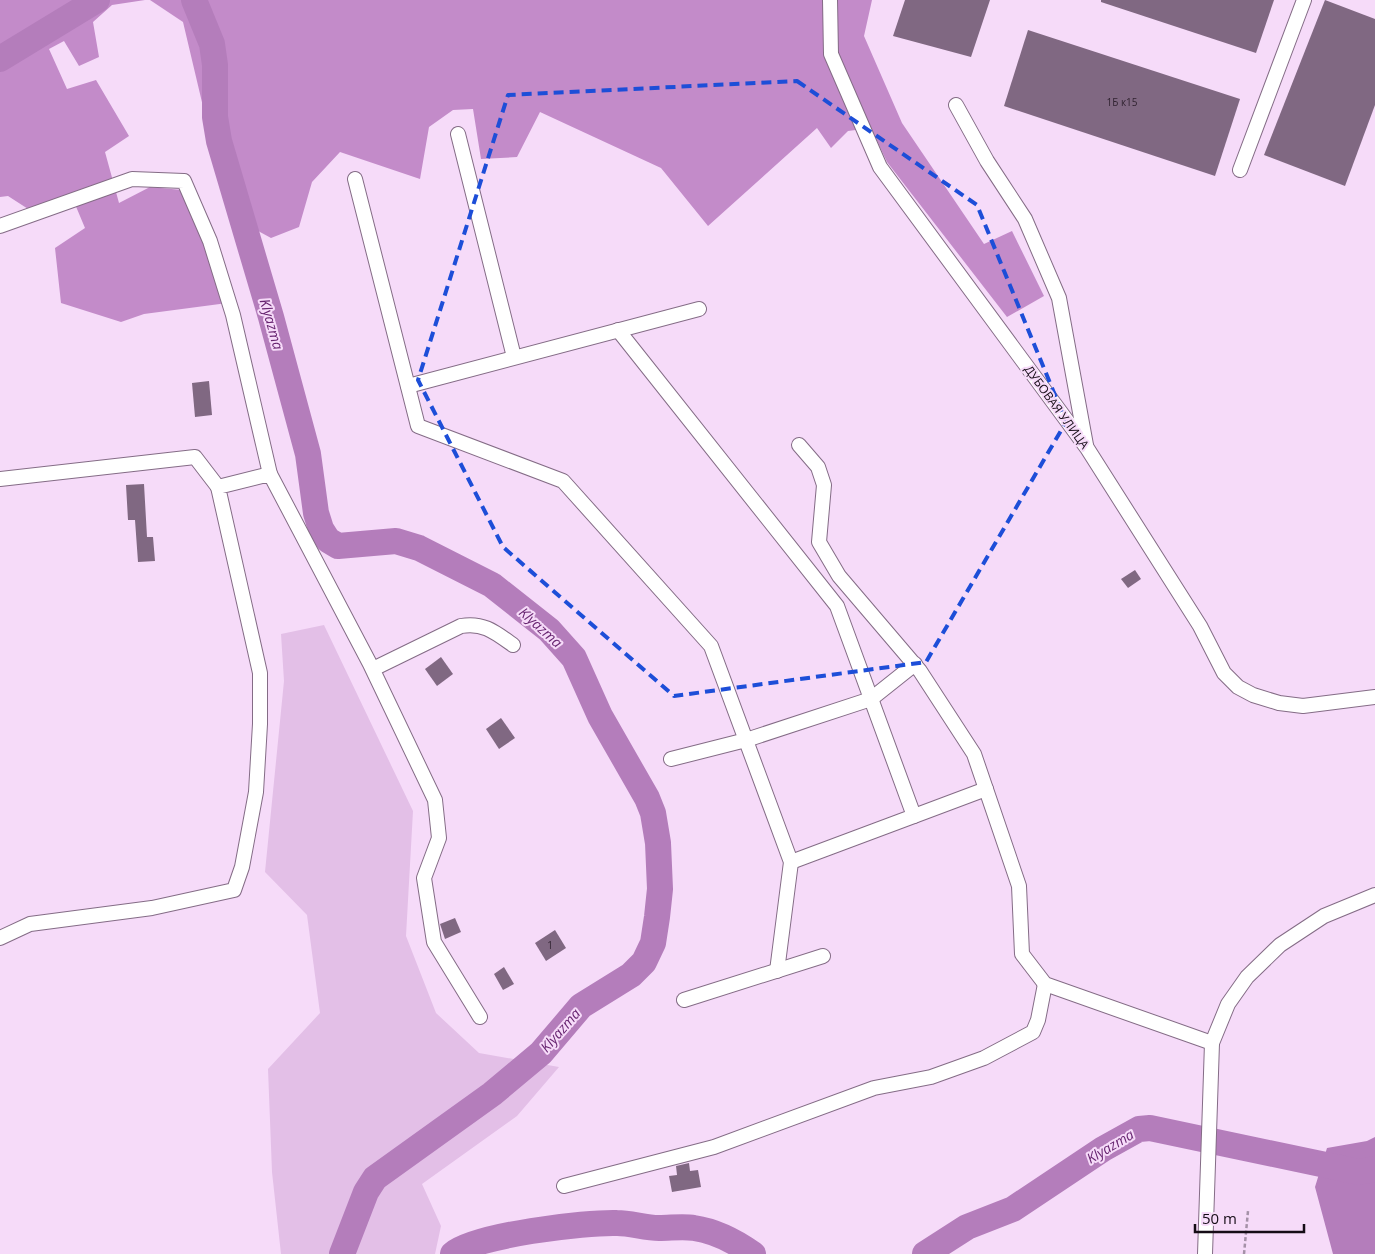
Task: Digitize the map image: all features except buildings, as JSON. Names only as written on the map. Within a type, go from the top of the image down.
[{"type":"street","name":"ДУБОВАЯ УЛИЦА","points":[[830,0],[831,54],[880,167],[1087,448],[1200,626],[1224,673],[1238,687],[1252,695],[1279,703],[1303,706],[1375,697]]},
{"type":"street","points":[[1240,170],[1304,0]]},
{"type":"street","points":[[956,105],[987,161],[1025,219],[1059,298],[1087,448]]},
{"type":"street","points":[[458,134],[514,357]]},
{"type":"street","points":[[0,226],[132,179],[184,180],[210,241],[233,315],[270,474],[373,669],[435,800],[439,838],[424,878],[434,942],[480,1017]]},
{"type":"street","points":[[355,179],[418,426],[563,481],[711,646],[791,862],[777,971]]},
{"type":"street","points":[[408,386],[700,309]]},
{"type":"street","points":[[618,330],[837,606],[914,816]]},
{"type":"street","points":[[799,445],[818,467],[824,485],[819,542],[838,576],[915,664],[974,754],[1020,886],[1022,954],[1045,984],[1212,1043]]},
{"type":"street","points":[[0,479],[195,457],[218,487],[260,672],[260,724],[256,792],[242,867],[234,890],[152,908],[30,924],[0,938]]},
{"type":"street","points":[[218,487],[270,474]]},
{"type":"street","points":[[373,669],[461,626],[475,624],[492,629],[513,645]]},
{"type":"street","points":[[671,759],[746,740],[871,699],[915,664]]},
{"type":"street","points":[[791,862],[986,789]]},
{"type":"street","points":[[1205,1254],[1208,1111],[1212,1043],[1228,1004],[1247,978],[1280,945],[1324,916],[1375,895]]},
{"type":"street","points":[[684,1000],[823,956]]},
{"type":"street","points":[[564,1186],[714,1147],[874,1088],[931,1077],[984,1058],[1033,1032],[1038,1020],[1045,984]]},
{"type":"path","points":[[1244,1254],[1248,1211]]},
{"type":"highlighted area","points":[[797,81],[977,205],[1066,422],[926,662],[674,696],[503,547],[418,380],[508,95]]},
{"type":"shaded area","points":[[0,0],[145,0],[112,5],[93,22],[99,57],[79,66],[64,41],[49,49],[67,89],[96,80],[129,136],[105,152],[119,203],[150,187],[193,191],[209,219],[235,302],[144,314],[121,322],[61,303],[55,248],[85,228],[72,197],[39,216],[8,196],[0,197]]},
{"type":"shaded area","points":[[150,0],[872,0],[864,36],[902,123],[984,244],[1012,231],[1044,296],[1007,317],[887,162],[871,128],[848,131],[831,148],[817,128],[708,226],[661,168],[540,112],[517,157],[481,159],[473,109],[453,110],[429,127],[420,179],[340,152],[312,182],[299,227],[271,238],[227,208],[183,22]]},
{"type":"shaded area","points":[[324,625],[413,811],[406,936],[436,1013],[479,1053],[559,1067],[517,1116],[422,1184],[441,1226],[435,1254],[281,1254],[272,1172],[268,1069],[320,1013],[307,915],[265,872],[284,681],[281,634]]},
{"type":"shaded area","points":[[1375,1137],[1375,1254],[1333,1254],[1315,1187],[1327,1148],[1367,1141]]},
{"type":"waterway","name":"Klyazma","points":[[0,59],[97,0]]},
{"type":"waterway","name":"Klyazma","points":[[194,0],[212,44],[215,65],[215,117],[219,141],[271,317],[308,454],[316,513],[321,529],[328,540],[338,546],[396,541],[419,548],[492,585],[549,630],[574,658],[600,716],[647,798],[653,813],[658,843],[660,889],[657,917],[653,943],[644,962],[631,975],[581,1006],[541,1053],[492,1094],[375,1178],[366,1192],[342,1254]]},
{"type":"waterway","name":"Klyazma","points":[[925,1254],[967,1227],[1013,1209],[1103,1149],[1139,1129],[1150,1128],[1359,1172],[1375,1169]]},
{"type":"waterway","name":"Klyazma","points":[[453,1254],[465,1247],[507,1236],[557,1227],[602,1223],[654,1228],[686,1227],[702,1229],[740,1245],[753,1254]]}]
